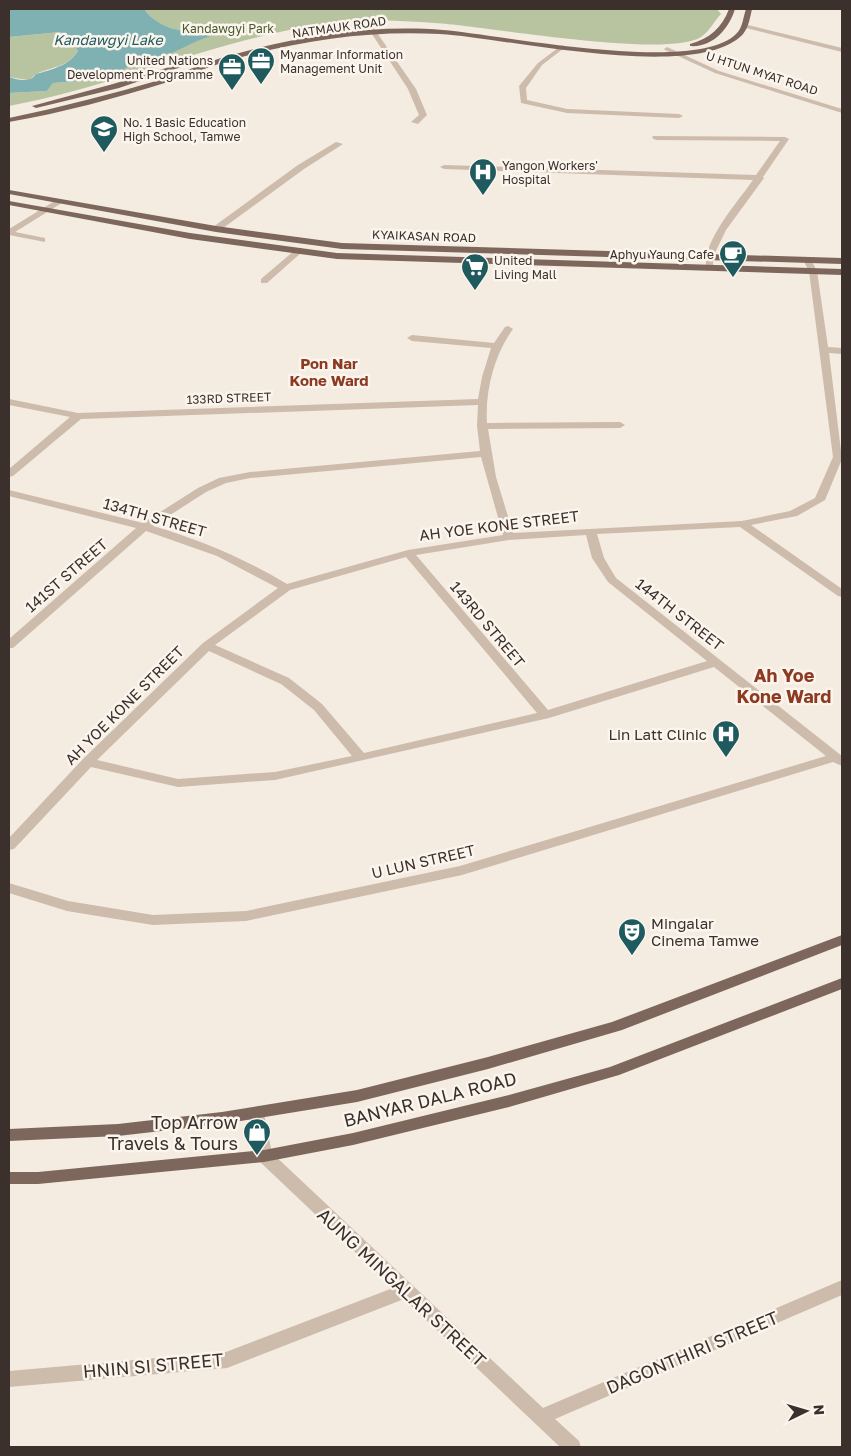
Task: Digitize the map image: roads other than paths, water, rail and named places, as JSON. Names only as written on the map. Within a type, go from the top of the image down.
[{"type":"main road","name":"NATMAUK ROAD","points":[[9,111],[116,86],[244,47],[312,34],[441,27],[604,46],[667,49],[696,45],[708,41],[727,24],[732,9]]},
{"type":"main road","points":[[744,26],[748,9]]},
{"type":"main road","name":"NATMAUK ROAD","points":[[9,120],[101,100],[235,56],[373,30],[441,32],[629,54],[676,54],[721,46],[736,38],[744,26]]},
{"type":"main road","name":"KYAIKASAN ROAD","points":[[9,192],[216,229],[342,246],[842,261]]},
{"type":"main road","name":"KYAIKASAN ROAD","points":[[9,203],[298,252],[337,256],[842,272]]},
{"type":"main road","name":"BANYAR DALA ROAD","points":[[9,1135],[118,1130],[256,1114],[367,1093],[488,1063],[617,1026],[842,940]]},
{"type":"main road","name":"BANYAR DALA ROAD","points":[[9,1178],[38,1178],[264,1156],[353,1139],[482,1108],[614,1071],[842,983]]},
{"type":"street","points":[[744,26],[842,50]]},
{"type":"street","points":[[373,30],[412,89],[423,115],[414,122]]},
{"type":"street","points":[[562,47],[540,64],[522,88],[524,101],[567,111],[679,116]]},
{"type":"street","name":"U HTUN MYAT ROAD","points":[[667,49],[717,72],[842,111]]},
{"type":"street","points":[[656,138],[785,139],[760,178],[722,230],[709,257],[710,268]]},
{"type":"street","points":[[216,229],[301,167],[339,144]]},
{"type":"street","points":[[444,167],[760,178]]},
{"type":"street","points":[[9,233],[61,201]]},
{"type":"street","points":[[9,233],[42,240]]},
{"type":"street","points":[[264,281],[298,252]]},
{"type":"street","name":"AH YOE KONE STREET","points":[[9,846],[88,762],[207,646],[286,588],[408,553],[509,537],[742,524],[793,514],[820,500],[840,458],[813,271],[807,260]]},
{"type":"street","points":[[508,328],[495,346],[481,402],[485,454],[509,537]]},
{"type":"street","points":[[412,338],[495,346]]},
{"type":"street","points":[[823,350],[842,351]]},
{"type":"street","name":"133RD STREET","points":[[9,402],[78,416],[481,402]]},
{"type":"street","points":[[9,474],[78,416]]},
{"type":"street","points":[[482,426],[620,425]]},
{"type":"street","name":"141ST STREET","points":[[9,645],[143,528],[202,490],[223,480],[260,474],[485,454]]},
{"type":"street","name":"134TH STREET","points":[[9,493],[143,528],[210,548],[257,569],[286,588]]},
{"type":"street","points":[[742,524],[842,594]]},
{"type":"street","name":"144TH STREET","points":[[591,531],[598,558],[612,580],[839,759]]},
{"type":"street","name":"143RD STREET","points":[[408,553],[545,714]]},
{"type":"street","points":[[207,646],[285,682],[318,707],[361,758]]},
{"type":"street","points":[[88,762],[178,784],[275,776],[361,758],[545,714],[715,663]]},
{"type":"street","name":"U LUN STREET","points":[[9,888],[68,906],[153,920],[246,916],[462,870],[839,759]]},
{"type":"street","points":[[256,1114],[264,1156]]},
{"type":"street","name":"AUNG MINGALAR STREET","points":[[264,1156],[572,1447]]},
{"type":"street","name":"DAGONTHIRI STREET","points":[[541,1417],[842,1287]]},
{"type":"street","name":"HNIN SI STREET","points":[[9,1378],[226,1360],[405,1291]]},
{"type":"water","name":"Kandawgyi Lake","points":[[9,9],[144,9],[151,17],[166,26],[211,36],[156,59],[126,64],[127,68],[112,73],[91,72],[85,75],[84,81],[53,83],[47,91],[9,93],[9,77],[20,80],[31,79],[36,74],[54,69],[65,63],[75,56],[78,51],[69,36],[60,32],[9,37]]},
{"type":"place","name":"Myanmar Information Management Unit","points":[[261,85]]},
{"type":"place","name":"United Nations Development Programme","points":[[232,91]]},
{"type":"place","name":"No. 1 Basic Education High School, Tamwe","points":[[104,153]]},
{"type":"place","name":"Yangon Workers' Hospital","points":[[483,196]]},
{"type":"place","name":"Aphyu Yaung Cafe","points":[[733,278]]},
{"type":"place","name":"United Living Mall","points":[[475,291]]},
{"type":"place","name":"Lin Latt Clinic","points":[[726,758]]},
{"type":"place","name":"Mingalar Cinema Tamwe","points":[[632,956]]},
{"type":"place","name":"Top Arrow Travels & Tours","points":[[257,1156]]},
{"type":"district","name":"Pon Nar Kone Ward","points":[[329,372]]},
{"type":"district","name":"Ah Yoe Kone Ward","points":[[784,685]]},
{"type":"park label","name":"Kandawgyi Park","points":[[228,28]]}]
